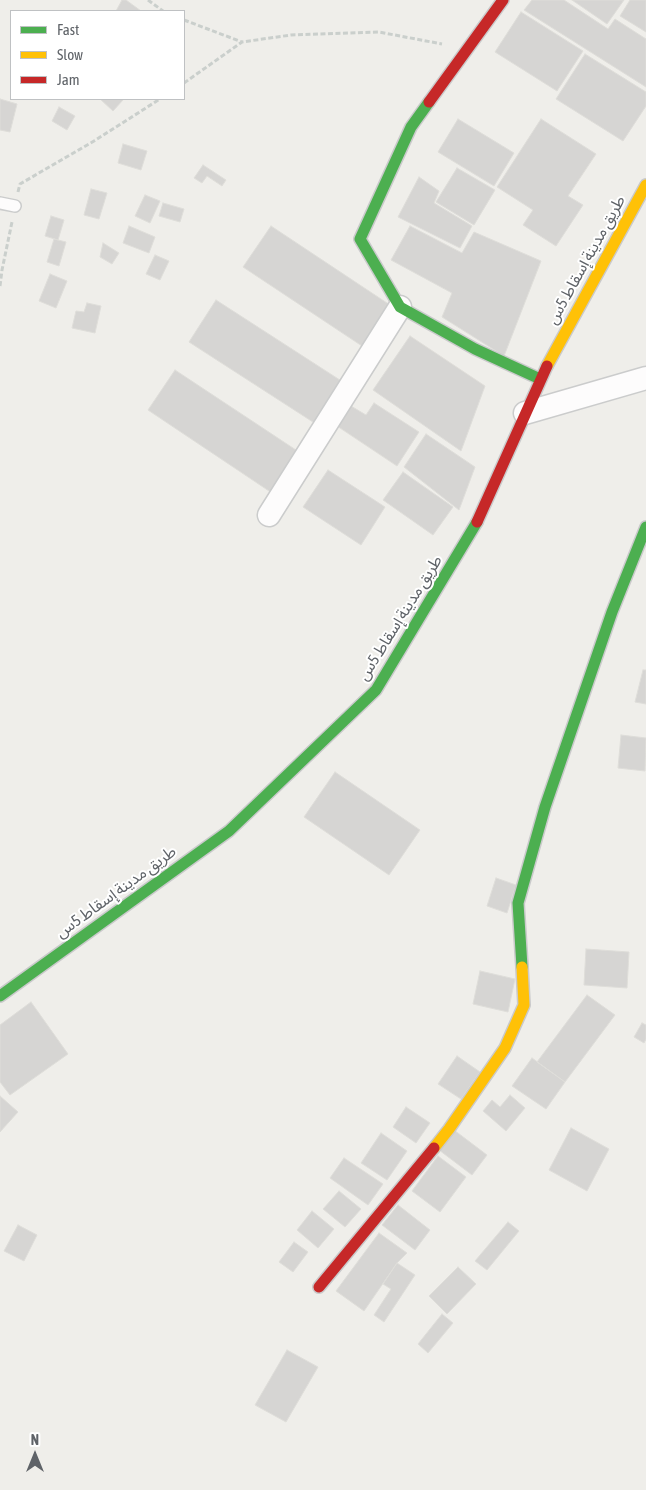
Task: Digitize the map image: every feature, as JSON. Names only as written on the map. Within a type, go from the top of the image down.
[{"type":"street","points":[[503,0],[411,127],[360,239],[400,307],[475,349],[540,379]]},
{"type":"street","name":"طريق مدينة إسقاط 5س","points":[[0,996],[228,831],[376,690],[475,528],[540,379],[646,186]]},
{"type":"street","points":[[269,515],[400,307]]},
{"type":"street","points":[[525,413],[646,378]]},
{"type":"street","points":[[319,1287],[449,1128],[505,1048],[524,1005],[518,903],[545,808],[612,612],[646,527]]},
{"type":"lane","points":[[0,203],[15,206]]},
{"type":"path","points":[[148,0],[162,10]]},
{"type":"path","points":[[185,20],[242,42]]},
{"type":"path","points":[[185,82],[242,42],[292,35],[379,32],[468,50]]},
{"type":"path","points":[[0,286],[20,184],[94,141],[158,100]]},
{"type":"building","points":[[122,0],[126,0],[140,10],[117,10]]},
{"type":"building","points":[[532,0],[564,0],[608,29],[615,19],[646,39],[646,87],[524,10]]},
{"type":"building","points":[[572,0],[624,0],[607,24]]},
{"type":"building","points":[[630,0],[646,0],[646,32],[620,16]]},
{"type":"building","points":[[521,12],[583,51],[557,91],[495,52]]},
{"type":"building","points":[[585,54],[646,92],[646,106],[623,141],[556,99]]},
{"type":"building","points":[[0,99],[17,104],[10,132],[0,130]]},
{"type":"building","points":[[101,100],[123,100],[113,111]]},
{"type":"building","points":[[59,107],[75,116],[67,130],[52,121]]},
{"type":"building","points":[[458,119],[514,153],[494,186],[438,152]]},
{"type":"building","points":[[541,119],[596,154],[568,196],[583,205],[556,246],[523,225],[533,210],[497,187]]},
{"type":"building","points":[[123,144],[147,151],[141,170],[118,163]]},
{"type":"building","points":[[203,165],[226,180],[222,186],[207,176],[202,183],[194,178]]},
{"type":"building","points":[[457,168],[495,190],[474,225],[436,202]]},
{"type":"building","points":[[419,177],[439,191],[434,203],[472,226],[460,248],[398,217]]},
{"type":"building","points":[[91,189],[107,193],[99,219],[84,215]]},
{"type":"building","points":[[145,195],[160,201],[150,223],[135,216]]},
{"type":"building","points":[[163,203],[184,209],[180,222],[159,216]]},
{"type":"building","points":[[51,216],[64,220],[58,240],[45,236]]},
{"type":"building","points":[[129,226],[155,237],[149,253],[123,243]]},
{"type":"building","points":[[271,226],[390,305],[362,346],[243,267]]},
{"type":"building","points":[[410,226],[462,253],[474,232],[541,261],[504,356],[442,317],[452,293],[391,260]]},
{"type":"building","points":[[54,239],[66,242],[59,266],[47,262]]},
{"type":"building","points":[[103,243],[119,253],[112,264],[100,257]]},
{"type":"building","points":[[155,255],[169,261],[160,280],[146,274]]},
{"type":"building","points":[[50,274],[67,281],[56,308],[39,301]]},
{"type":"building","points":[[216,300],[343,382],[316,424],[189,342]]},
{"type":"building","points":[[87,303],[101,306],[95,333],[72,328],[76,311],[84,312]]},
{"type":"building","points":[[410,336],[485,386],[461,451],[373,390]]},
{"type":"building","points":[[175,370],[299,452],[272,493],[148,410]]},
{"type":"building","points":[[374,403],[419,432],[397,466],[337,426],[351,406],[366,415]]},
{"type":"building","points":[[426,434],[475,467],[459,510],[404,467]]},
{"type":"building","points":[[328,470],[385,507],[361,545],[303,507]]},
{"type":"building","points":[[403,472],[453,507],[433,535],[383,500]]},
{"type":"building","points":[[643,670],[646,670],[646,704],[635,702]]},
{"type":"building","points":[[621,735],[646,738],[645,771],[618,768]]},
{"type":"building","points":[[335,772],[420,830],[389,875],[304,817]]},
{"type":"building","points":[[496,878],[516,885],[507,913],[487,906]]},
{"type":"building","points":[[586,949],[629,952],[627,988],[584,985]]},
{"type":"building","points":[[480,971],[515,979],[508,1012],[473,1004]]},
{"type":"building","points":[[587,995],[615,1015],[565,1082],[537,1062]]},
{"type":"building","points":[[31,1002],[68,1054],[10,1095],[0,1082],[0,1025]]},
{"type":"building","points":[[642,1023],[646,1025],[646,1039],[644,1043],[634,1037]]},
{"type":"building","points":[[457,1056],[480,1072],[461,1099],[438,1084]]},
{"type":"building","points":[[532,1058],[565,1082],[546,1109],[512,1086]]},
{"type":"building","points":[[510,1095],[525,1108],[506,1131],[483,1111],[492,1100],[500,1107]]},
{"type":"building","points":[[0,1096],[18,1112],[0,1132]]},
{"type":"building","points":[[406,1107],[430,1123],[416,1143],[393,1127]]},
{"type":"building","points":[[571,1128],[609,1149],[587,1191],[549,1170]]},
{"type":"building","points":[[454,1130],[487,1155],[472,1175],[439,1150]]},
{"type":"building","points":[[381,1133],[407,1151],[387,1180],[361,1163]]},
{"type":"building","points":[[438,1156],[466,1177],[440,1212],[412,1191]]},
{"type":"building","points":[[344,1158],[383,1184],[368,1205],[330,1178]]},
{"type":"building","points":[[339,1191],[361,1209],[345,1227],[323,1209]]},
{"type":"building","points":[[398,1205],[430,1230],[415,1250],[382,1225]]},
{"type":"building","points":[[312,1211],[334,1229],[318,1248],[297,1230]]},
{"type":"building","points":[[508,1222],[519,1231],[487,1270],[475,1261]]},
{"type":"building","points":[[18,1225],[37,1235],[24,1261],[4,1251]]},
{"type":"building","points":[[379,1233],[407,1253],[397,1263],[364,1311],[336,1291]]},
{"type":"building","points":[[294,1242],[308,1252],[293,1272],[279,1262]]},
{"type":"building","points":[[397,1263],[415,1275],[384,1322],[374,1315],[391,1289],[383,1284]]},
{"type":"building","points":[[458,1267],[476,1284],[447,1314],[429,1296]]},
{"type":"building","points":[[442,1314],[453,1323],[428,1353],[418,1344]]},
{"type":"building","points":[[287,1350],[318,1367],[286,1422],[255,1405]]},
{"type":"traffic: fast","points":[[429,102],[411,127],[360,239],[400,307],[475,349],[540,379]]},
{"type":"traffic: fast","points":[[0,996],[229,831],[376,690],[477,522]]},
{"type":"traffic: fast","points":[[522,967],[518,903],[545,807],[612,612],[646,527]]},
{"type":"traffic: slow","points":[[547,366],[646,185]]},
{"type":"traffic: slow","points":[[434,1148],[505,1048],[524,1005],[522,967]]},
{"type":"traffic: jam","points":[[429,102],[503,0]]},
{"type":"traffic: jam","points":[[477,522],[547,366]]},
{"type":"traffic: jam","points":[[319,1287],[434,1148]]}]
